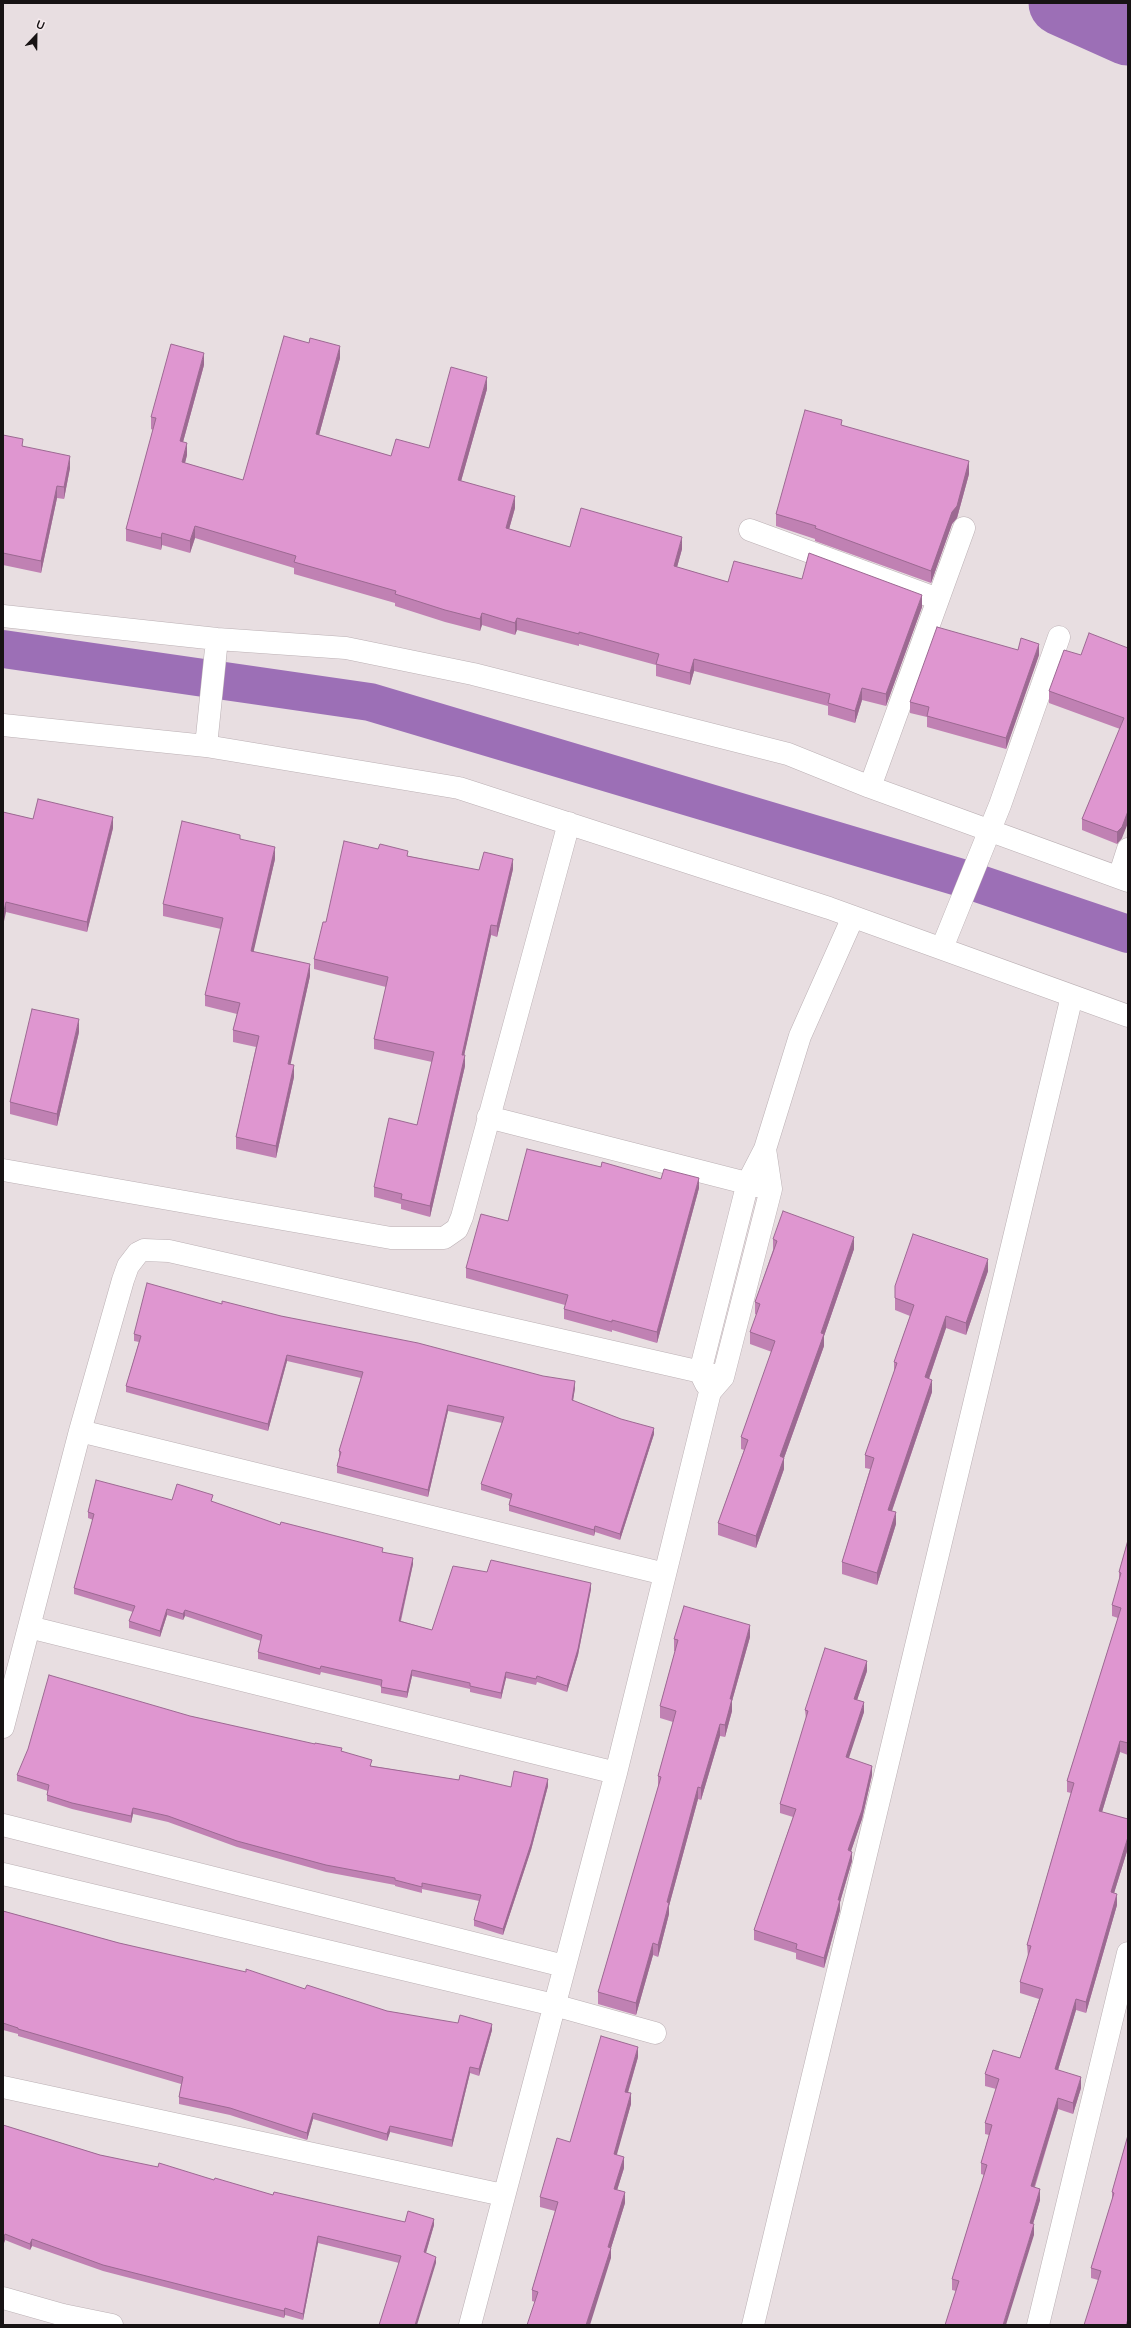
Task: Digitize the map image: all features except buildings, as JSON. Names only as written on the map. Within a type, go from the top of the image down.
[{"type":"street","points":[[870,787],[964,528]]},
{"type":"street","points":[[750,530],[938,599]]},
{"type":"street","points":[[3,616],[216,646],[346,648],[473,674],[788,754],[987,834],[1123,879],[1128,849]]},
{"type":"street","points":[[948,950],[954,918],[1000,805],[1059,636]]},
{"type":"street","points":[[206,746],[216,646]]},
{"type":"street","points":[[3,725],[206,746],[458,788],[569,823],[984,962],[1128,1016]]},
{"type":"street","points":[[3,1170],[392,1238],[444,1238],[457,1229],[462,1217],[569,823]]},
{"type":"street","points":[[700,1372],[748,1182],[765,1149],[800,1036],[853,918]]},
{"type":"street","points":[[753,2325],[1072,996]]},
{"type":"street","points":[[488,1117],[771,1189]]},
{"type":"street","points":[[470,2325],[503,2195],[616,1773],[665,1574],[716,1384],[771,1189],[765,1149]]},
{"type":"street","points":[[3,1727],[80,1431],[123,1280],[132,1259],[144,1250],[169,1251],[700,1372],[716,1384]]},
{"type":"street","points":[[80,1431],[665,1574]]},
{"type":"street","points":[[29,1627],[616,1773]]},
{"type":"street","points":[[3,1825],[564,1966]]},
{"type":"street","points":[[3,1874],[554,2005],[655,2033]]},
{"type":"street","points":[[1038,2325],[1128,1953]]},
{"type":"street","points":[[3,2087],[503,2195]]},
{"type":"street","points":[[3,2298],[62,2320],[112,2325]]},
{"type":"waterway","points":[[1061,3],[1128,33]]},
{"type":"waterway","points":[[3,649],[370,702],[965,879],[1128,934]]}]
